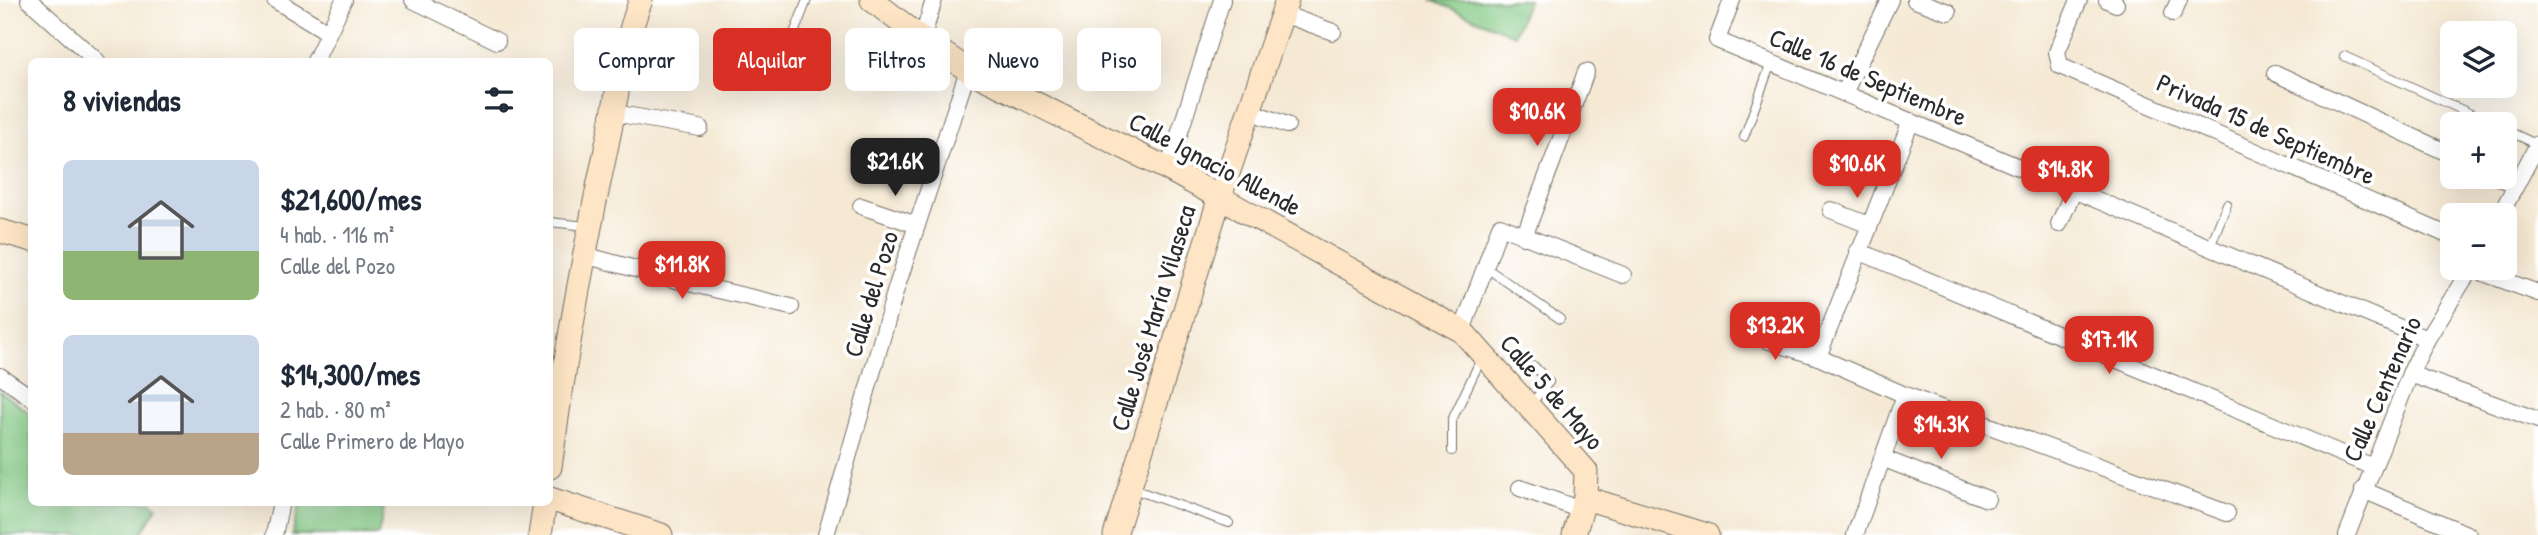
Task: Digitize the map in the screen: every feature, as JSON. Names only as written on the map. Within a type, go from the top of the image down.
[{"type":"street","points":[[29,0],[94,58]]},
{"type":"street","points":[[275,0],[328,32]]},
{"type":"street","points":[[316,58],[344,0]]},
{"type":"street","points":[[413,0],[497,41]]},
{"type":"street","points":[[553,418],[555,386],[634,17],[641,0]]},
{"type":"street","name":"Calle Ignacio Allende","points":[[872,0],[908,28]]},
{"type":"street","points":[[925,28],[934,0]]},
{"type":"street","points":[[1168,169],[1222,0]]},
{"type":"street","name":"Calle 16 de Septiembre","points":[[1732,0],[1717,40],[2427,339]]},
{"type":"street","points":[[1844,93],[1890,0]]},
{"type":"street","points":[[1915,0],[1948,12]]},
{"type":"street","name":"Privada 15 de Septiembre","points":[[2079,0],[2057,52],[2060,66],[2440,232]]},
{"type":"street","points":[[1285,7],[1333,32]]},
{"type":"street","name":"Calle José María Vilaseca","points":[[1115,535],[1220,197],[1285,7]]},
{"type":"street","points":[[1524,237],[1586,72]]},
{"type":"street","points":[[2275,73],[2440,149]]},
{"type":"street","name":"Calle del Pozo","points":[[826,535],[896,289],[964,82]]},
{"type":"street","name":"Calle Ignacio Allende","points":[[1010,91],[1168,169],[1462,331]]},
{"type":"street","points":[[1249,111],[1287,125]]},
{"type":"street","points":[[614,113],[700,128]]},
{"type":"street","points":[[1818,356],[1911,121]]},
{"type":"street","points":[[2517,183],[2537,149]]},
{"type":"street","points":[[2059,224],[2074,190]]},
{"type":"street","points":[[861,206],[917,225]]},
{"type":"street","points":[[1831,210],[1869,225]]},
{"type":"street","points":[[1462,331],[1500,226],[1623,275]]},
{"type":"street","points":[[0,231],[28,239]]},
{"type":"street","points":[[1858,251],[2373,467]]},
{"type":"street","points":[[584,255],[791,307]]},
{"type":"street","name":"Calle Centenario","points":[[2347,535],[2410,374],[2427,339],[2463,280]]},
{"type":"street","points":[[2503,280],[2538,293]]},
{"type":"street","name":"Calle 5 de Mayo","points":[[1462,331],[1586,471],[1583,504],[1574,535]]},
{"type":"street","points":[[1742,332],[1818,356],[1905,395],[2227,513]]},
{"type":"street","points":[[2410,374],[2538,420]]},
{"type":"street","points":[[0,376],[28,395]]},
{"type":"street","points":[[1855,535],[1905,395]]},
{"type":"street","points":[[1882,458],[1987,499]]},
{"type":"street","points":[[1520,488],[1707,535]]},
{"type":"street","points":[[2363,491],[2469,535]]},
{"type":"street","points":[[553,500],[661,535]]},
{"type":"street","points":[[274,535],[280,506]]},
{"type":"street","points":[[540,535],[544,506]]},
{"type":"lane","points":[[796,28],[807,0]]},
{"type":"lane","points":[[2344,56],[2467,112]]},
{"type":"lane","points":[[1744,137],[1771,63]]},
{"type":"lane","points":[[2517,137],[2537,149]]},
{"type":"lane","points":[[2210,247],[2227,204]]},
{"type":"lane","points":[[553,222],[589,227]]},
{"type":"lane","points":[[1485,267],[1560,319]]},
{"type":"lane","points":[[1452,451],[1451,420],[1483,354]]},
{"type":"lane","points":[[1529,406],[1549,382],[1534,366]]},
{"type":"lane","points":[[1129,488],[1229,523]]},
{"type":"green space","points":[[1431,0],[1528,0],[1514,35]]},
{"type":"green space","points":[[0,391],[28,412],[28,506],[157,507],[140,535],[0,535]]},
{"type":"green space","points":[[299,506],[373,506],[384,509],[378,535],[292,535]]}]
